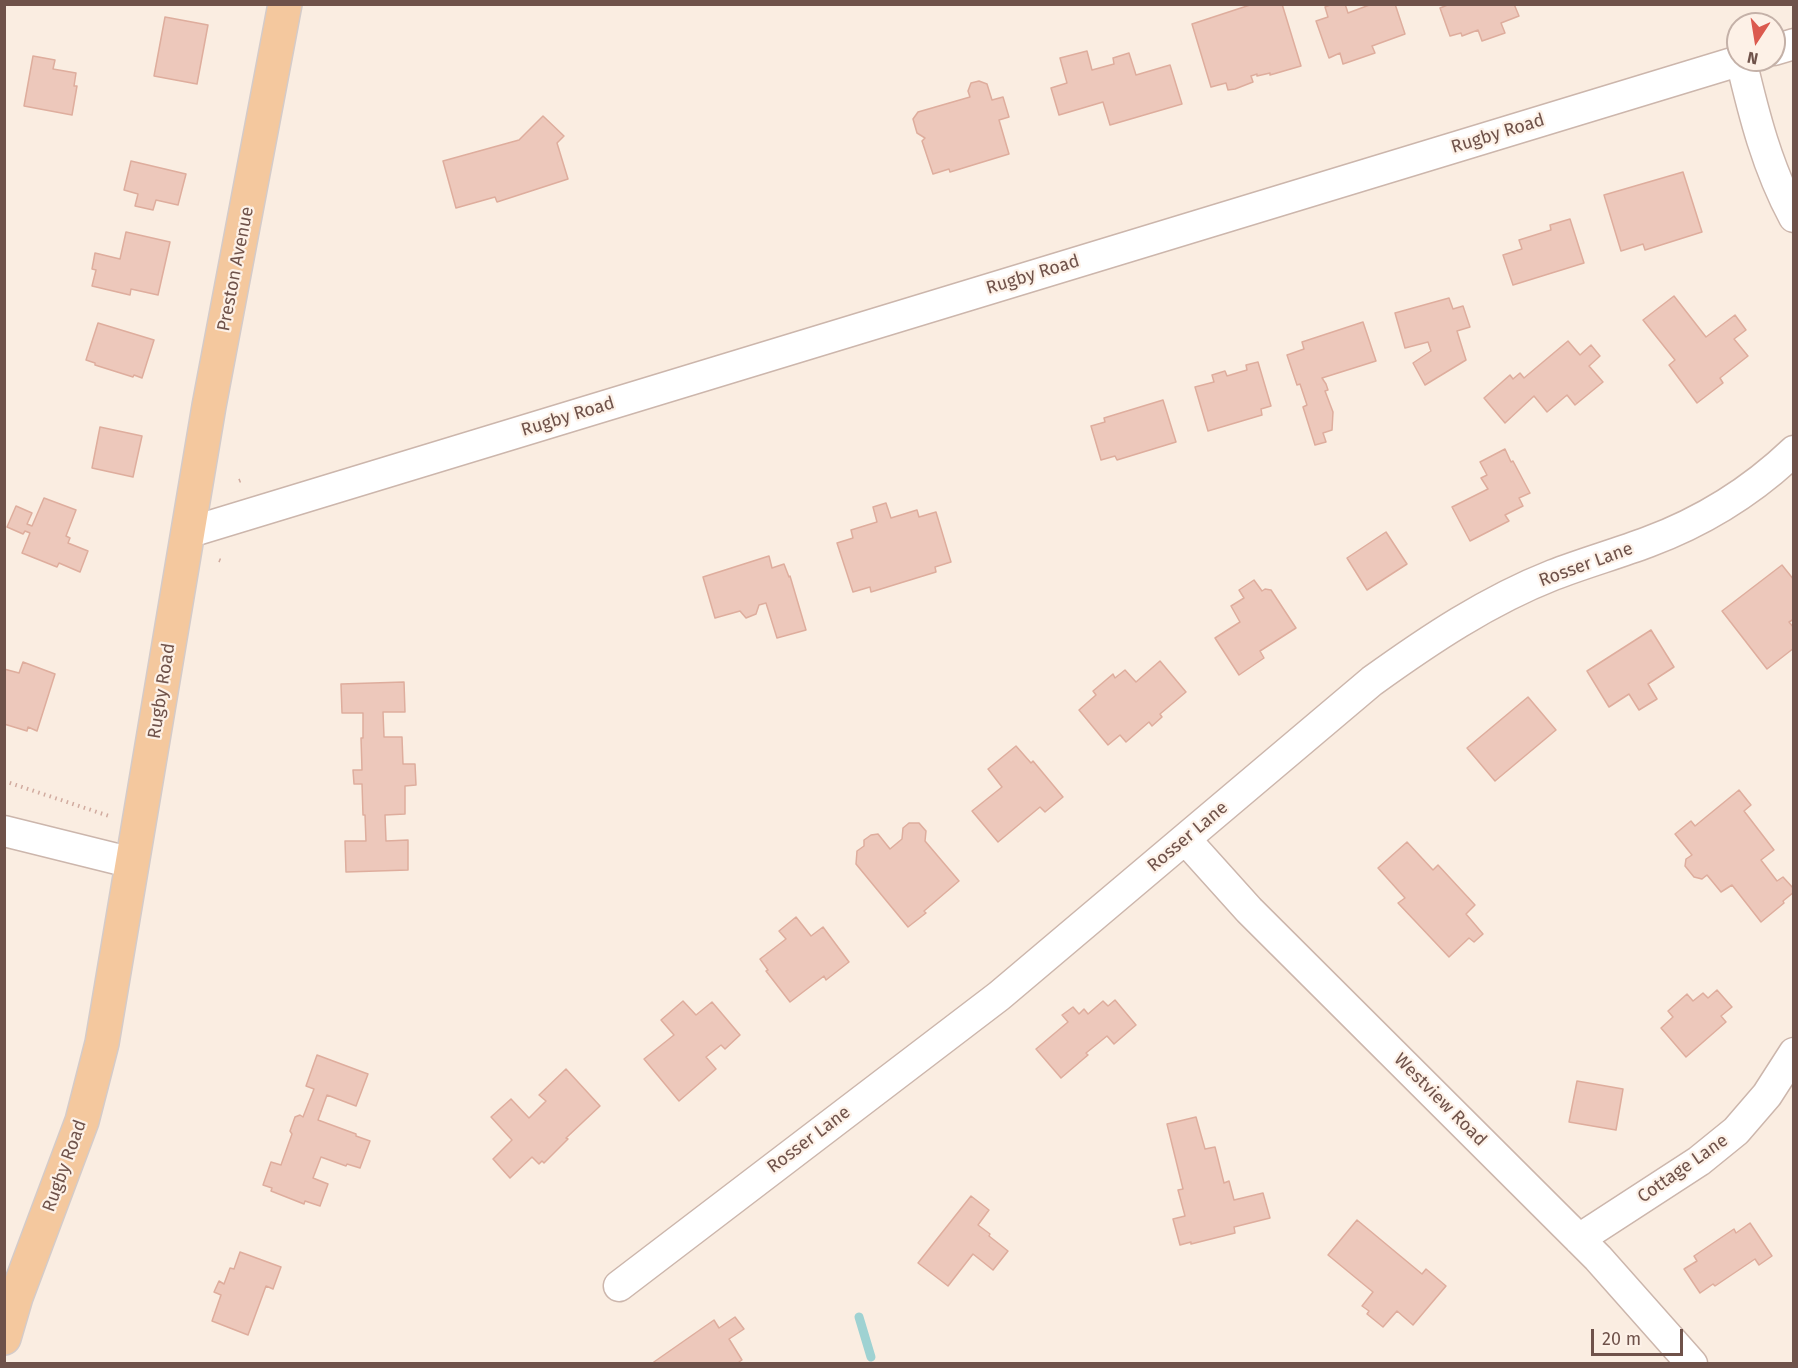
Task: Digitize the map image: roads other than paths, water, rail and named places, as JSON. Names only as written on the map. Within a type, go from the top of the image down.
[{"type":"main road","name":"Preston Avenue","points":[[187,533],[285,4]]},
{"type":"main road","name":"Rugby Road","points":[[4,1338],[16,1297],[82,1121],[102,1043],[134,863],[187,533]]},
{"type":"street","name":"Rugby Road","points":[[187,533],[1726,65]]},
{"type":"street","points":[[1744,72],[1760,138],[1784,199],[1794,217]]},
{"type":"street","name":"Rosser Lane","points":[[619,1286],[999,996],[1372,681],[1433,638],[1485,608],[1552,575],[1650,541],[1700,519],[1738,496],[1774,470],[1794,451]]},
{"type":"street","points":[[4,831],[134,863]]},
{"type":"street","name":"Westview Road","points":[[1186,840],[1249,910],[1598,1258],[1692,1364]]},
{"type":"street","name":"Cottage Lane","points":[[1579,1239],[1700,1161],[1736,1131],[1767,1095],[1794,1053]]},
{"type":"waterway","points":[[859,1317],[871,1357]]}]
